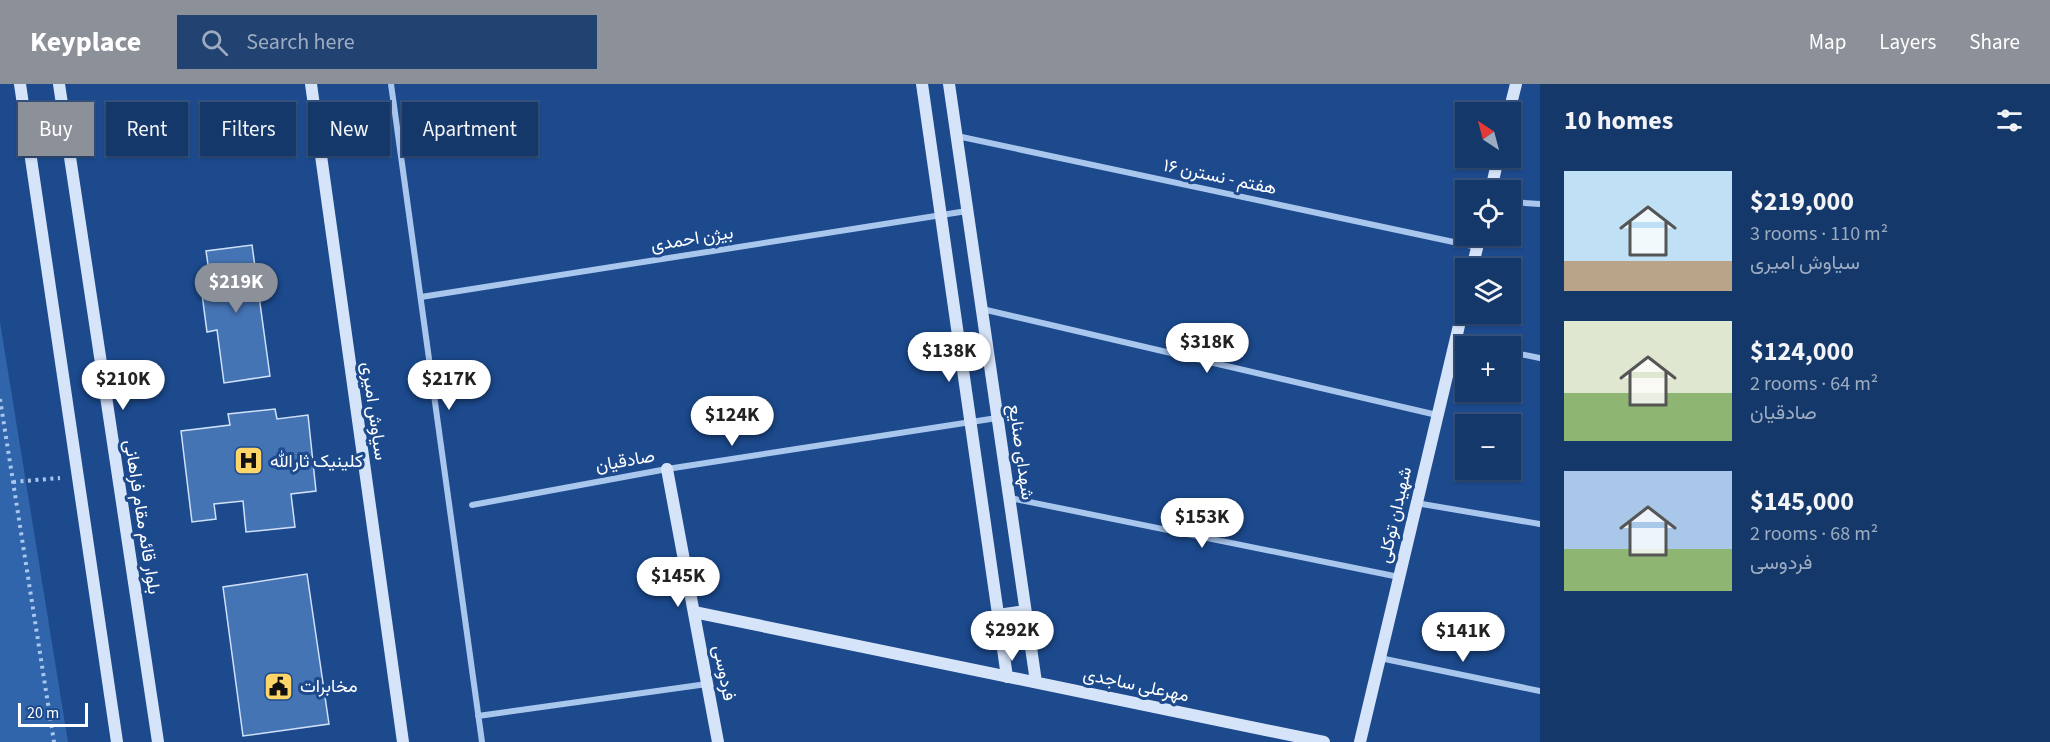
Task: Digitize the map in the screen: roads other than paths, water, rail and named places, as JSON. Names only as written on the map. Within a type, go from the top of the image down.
[{"type":"street","points":[[20,84],[117,742]]},
{"type":"street","name":"بلوار قائم مقام فراهانی","points":[[59,84],[158,742]]},
{"type":"street","name":"سیاوش امیری","points":[[311,84],[403,742]]},
{"type":"street","points":[[391,84],[482,742]]},
{"type":"street","points":[[922,84],[1007,677]]},
{"type":"street","name":"شهدای صنایع","points":[[949,84],[1036,682]]},
{"type":"street","points":[[1512,102],[1516,84]]},
{"type":"street","name":"هفتم - نسترن ۱۶","points":[[957,136],[1455,236]]},
{"type":"street","points":[[1521,203],[1540,204]]},
{"type":"street","name":"بیژن احمدی","points":[[421,297],[968,211]]},
{"type":"street","points":[[982,309],[1437,415]]},
{"type":"street","name":"شهیدان توکلی","points":[[1360,742],[1455,342]]},
{"type":"street","points":[[1521,354],[1540,358]]},
{"type":"street","name":"صادقیان","points":[[472,505],[667,469],[997,418]]},
{"type":"street","name":"فردوسی","points":[[667,469],[718,742]]},
{"type":"street","points":[[1009,498],[1399,577]]},
{"type":"street","points":[[1416,503],[1540,524]]},
{"type":"street","points":[[998,615],[1025,611]]},
{"type":"street","name":"مهرعلی ساجدی","points":[[694,612],[1324,742]]},
{"type":"street","points":[[1380,658],[1540,691]]},
{"type":"street","points":[[478,716],[708,684]]},
{"type":"place","name":"کلینیک ثارالله","points":[[249,461]]},
{"type":"place","name":"مخابرات","points":[[279,686]]}]
